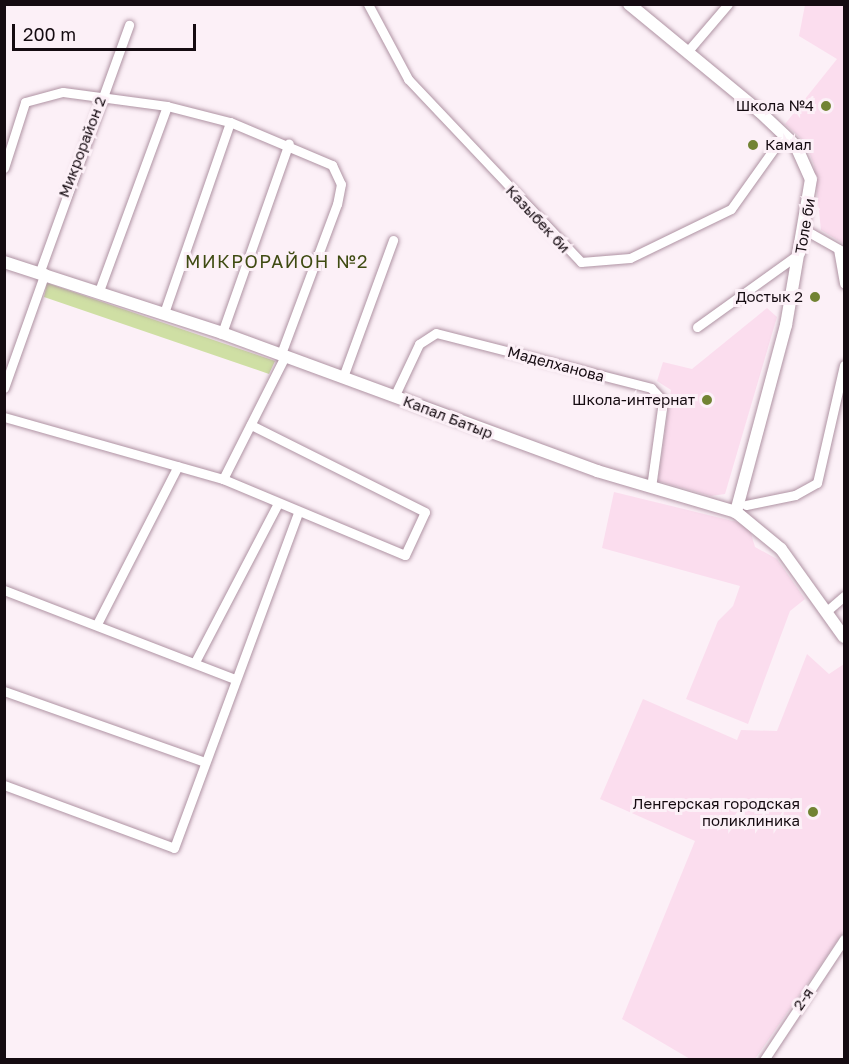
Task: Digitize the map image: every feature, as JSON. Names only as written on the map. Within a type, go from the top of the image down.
[{"type":"main road","name":"Толе би","points":[[629,4],[783,136],[806,160],[811,179],[805,230],[744,485],[741,508],[828,610]]},
{"type":"main road","name":"Капал Батыр","points":[[4,262],[42,272],[222,333],[394,397],[651,487],[718,505],[741,508]]},
{"type":"main road","points":[[718,505],[744,485]]},
{"type":"main road","points":[[828,610],[844,637]]},
{"type":"street","name":"Казыбек би","points":[[368,4],[408,79],[581,262],[630,258],[730,209],[783,136]]},
{"type":"street","points":[[687,52],[728,4]]},
{"type":"street","name":"Микрорайон 2","points":[[4,388],[100,98],[129,25]]},
{"type":"street","points":[[4,168],[25,102],[63,92],[167,106],[230,122],[289,143],[332,165],[341,184],[283,355],[223,479]]},
{"type":"street","points":[[99,291],[167,106]]},
{"type":"street","points":[[164,313],[230,122]]},
{"type":"street","points":[[222,333],[289,143]]},
{"type":"street","points":[[805,230],[841,250],[844,283]]},
{"type":"street","points":[[343,377],[393,240]]},
{"type":"street","points":[[697,327],[800,254]]},
{"type":"street","name":"Маделханова","points":[[394,397],[419,344],[436,333],[651,388],[663,401],[651,487]]},
{"type":"street","points":[[741,508],[795,495],[817,483],[844,365]]},
{"type":"street","points":[[4,417],[223,479],[405,555],[425,512],[251,425]]},
{"type":"street","points":[[98,622],[178,466]]},
{"type":"street","points":[[195,662],[278,502]]},
{"type":"street","points":[[4,785],[174,848],[298,512]]},
{"type":"street","points":[[4,590],[98,622],[235,679]]},
{"type":"street","points":[[828,610],[844,596]]},
{"type":"street","points":[[4,691],[205,762]]},
{"type":"street","name":"2-я","points":[[764,1059],[844,939]]},
{"type":"shaded area","points":[[805,5],[844,5],[844,244],[821,230],[814,165],[805,142],[785,124],[837,59],[799,36]]},
{"type":"shaded area","points":[[767,308],[777,317],[725,494],[711,496],[658,481],[671,390],[657,381],[663,362],[692,369]]},
{"type":"shaded area","points":[[614,492],[737,522],[750,530],[755,547],[777,559],[805,599],[790,611],[748,724],[686,699],[718,621],[733,606],[740,586],[602,548]]},
{"type":"shaded area","points":[[807,654],[829,674],[844,664],[844,931],[755,1059],[690,1059],[622,1019],[695,841],[600,799],[643,699],[737,740],[741,730],[777,731]]},
{"type":"green space","points":[[47,283],[275,361],[269,374],[44,297]]},
{"type":"place","name":"Школа №4","points":[[826,106]]},
{"type":"place","name":"Камал","points":[[753,145]]},
{"type":"place","name":"Достык 2","points":[[815,297]]},
{"type":"place","name":"Школа-интернат","points":[[707,400]]},
{"type":"place","name":"Ленгерская городская поликлиника","points":[[813,812]]},
{"type":"district","name":"МИКРОРАЙОН №2","points":[[277,261]]}]
